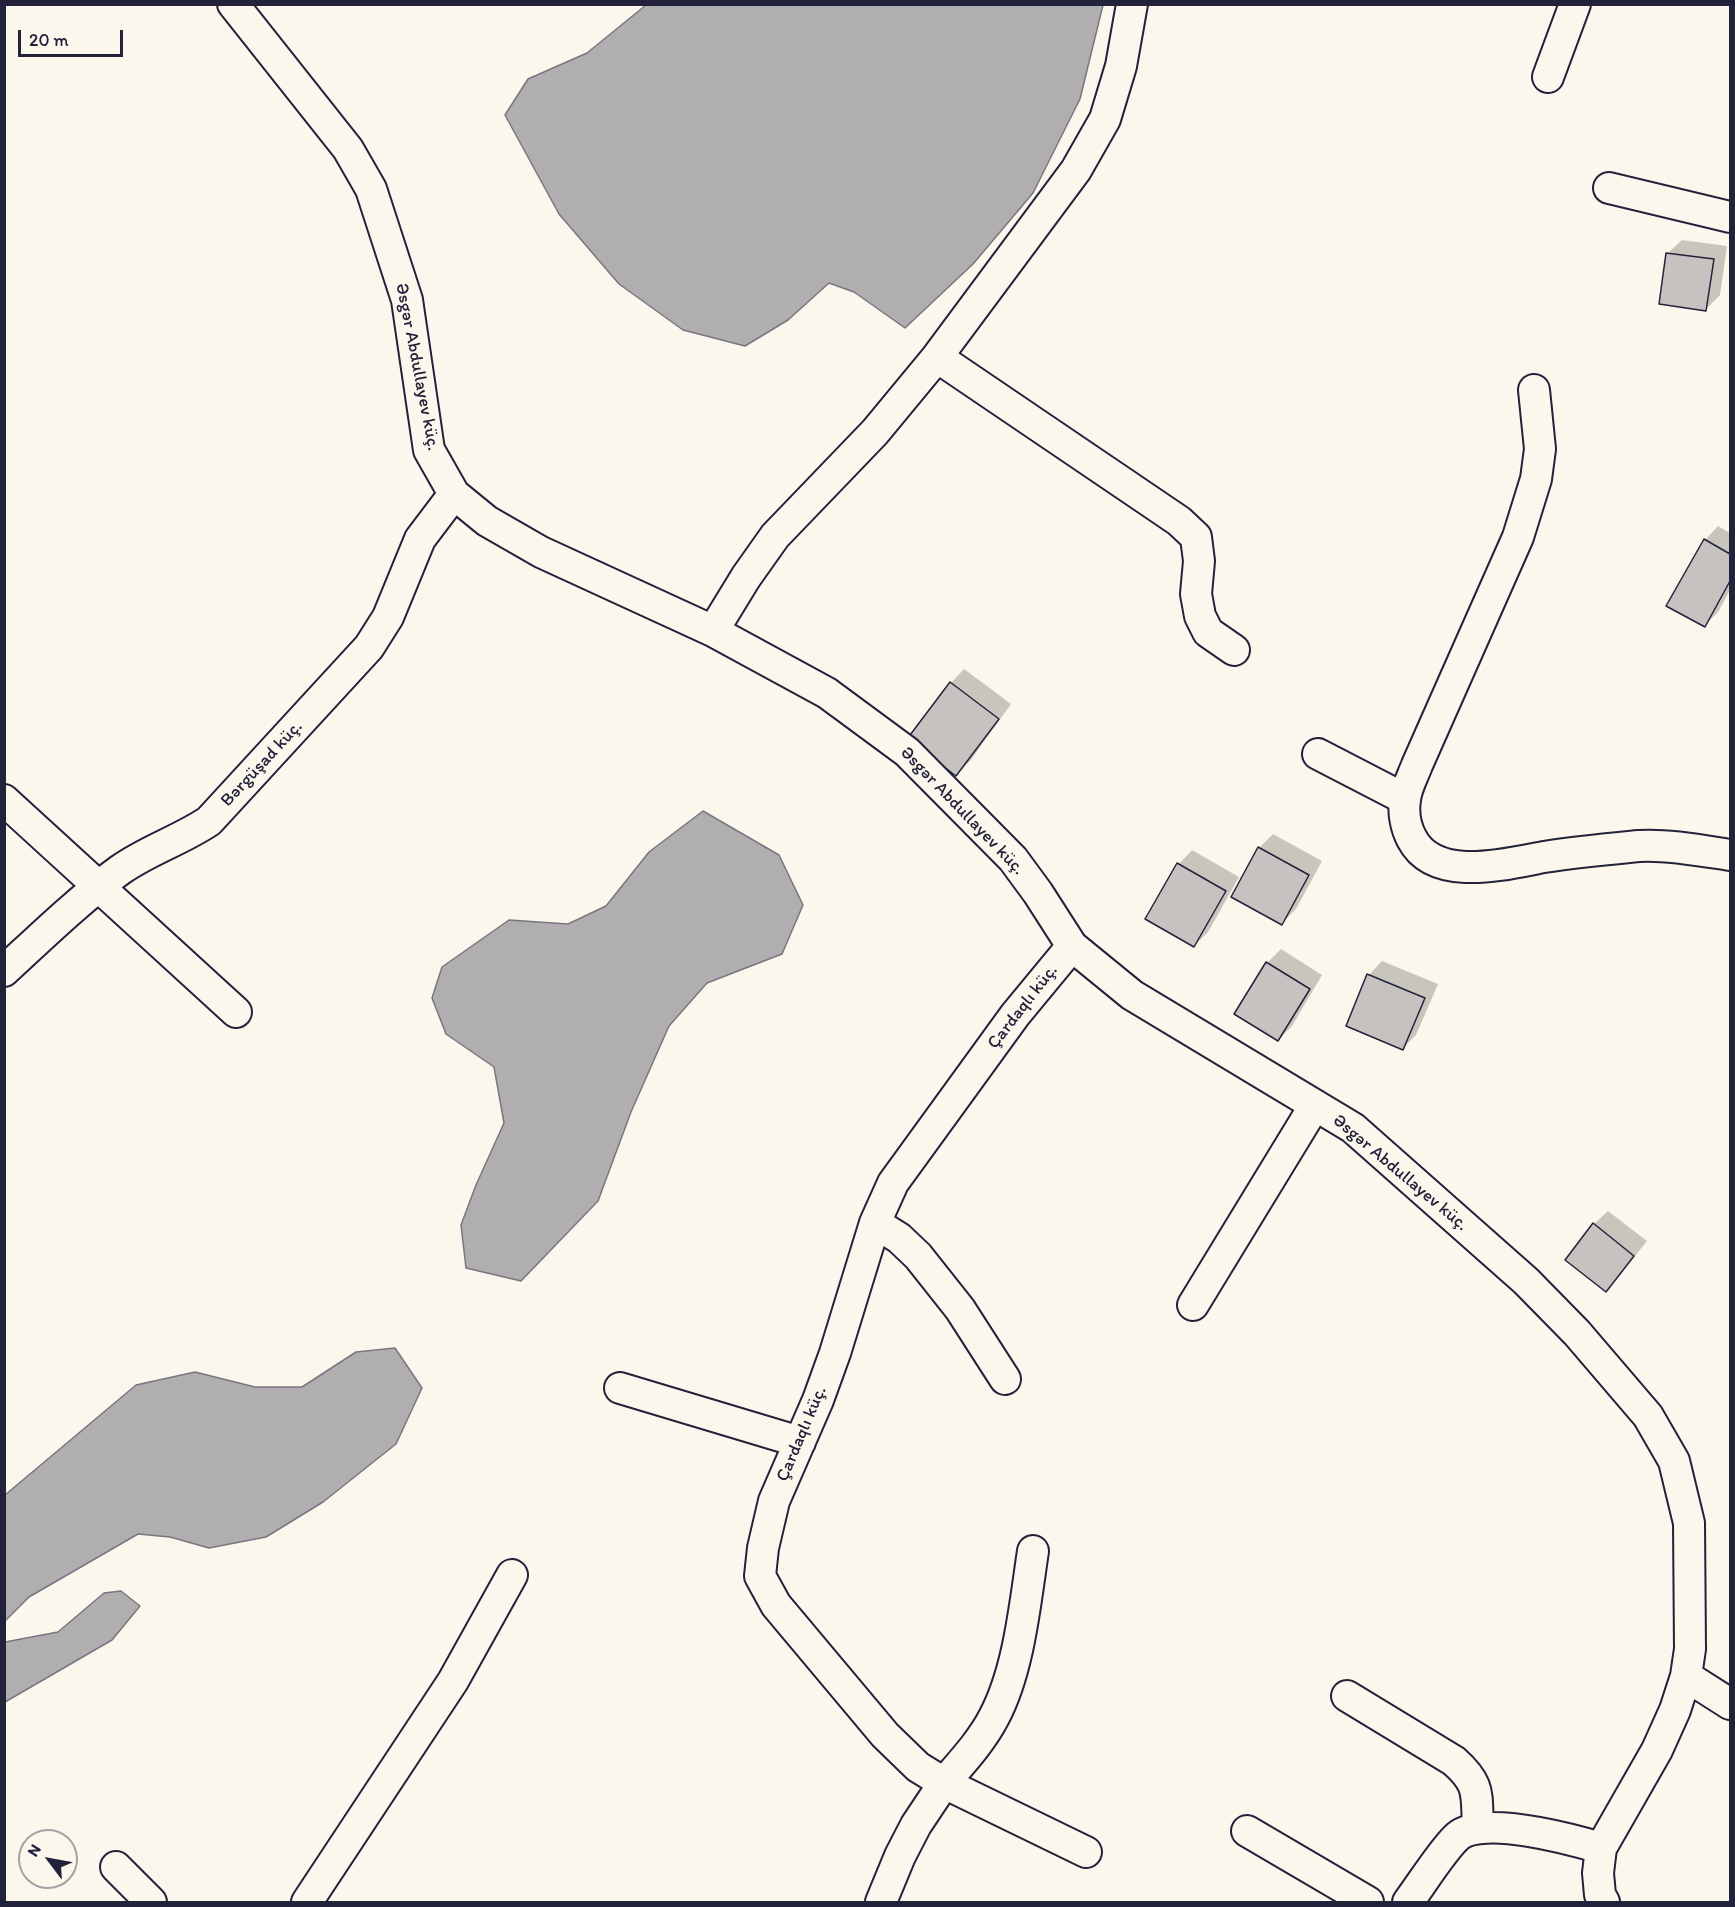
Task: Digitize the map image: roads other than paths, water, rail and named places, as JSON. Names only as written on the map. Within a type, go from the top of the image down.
[{"type":"street","name":"Əsgər Abdullayev küç.","points":[[233,4],[348,149],[371,189],[407,300],[429,450],[454,494],[487,521],[541,552],[714,631],[828,693],[907,752],[1013,860],[1038,893],[1071,946],[1132,994],[1353,1128],[1526,1281],[1578,1333],[1648,1416],[1674,1461],[1689,1523],[1690,1649],[1686,1676],[1675,1710],[1657,1750],[1601,1848],[1598,1873],[1600,1895],[1604,1902]]},
{"type":"street","points":[[714,631],[746,576],[776,536],[875,432],[937,357],[1076,170],[1105,120],[1121,66],[1132,4]]},
{"type":"street","points":[[1548,78],[1575,4]]},
{"type":"street","points":[[1609,188],[1731,217]]},
{"type":"street","points":[[937,357],[1179,521],[1196,537],[1198,561],[1196,594],[1200,616],[1208,632],[1234,650]]},
{"type":"street","points":[[1534,390],[1540,449],[1536,478],[1518,537],[1459,668],[1405,799],[1406,828],[1416,847],[1434,860],[1458,867],[1492,867],[1546,857],[1643,846],[1703,850],[1731,855]]},
{"type":"street","name":"Bərgüşad küç.","points":[[4,971],[58,921],[122,869],[151,852],[188,835],[209,821],[369,647],[388,617],[420,539],[454,494]]},
{"type":"street","points":[[1318,754],[1405,799]]},
{"type":"street","points":[[4,800],[236,1012]]},
{"type":"street","name":"Çardaqlı küç.","points":[[1071,946],[1015,1015],[893,1183],[875,1223],[818,1400],[774,1501],[762,1548],[760,1576],[776,1605],[885,1735],[918,1767],[944,1783],[1086,1852]]},
{"type":"street","points":[[1193,1305],[1315,1105]]},
{"type":"street","points":[[875,1223],[900,1238],[918,1256],[960,1309],[1005,1379]]},
{"type":"street","points":[[620,1388],[800,1442]]},
{"type":"street","points":[[880,1902],[916,1825],[944,1783],[978,1744],[995,1715],[1016,1658],[1033,1551]]},
{"type":"street","points":[[307,1902],[453,1681],[512,1575]]},
{"type":"street","points":[[1686,1676],[1731,1704]]},
{"type":"street","points":[[1347,1696],[1454,1761],[1469,1774],[1476,1789],[1478,1827]]},
{"type":"street","points":[[1408,1902],[1458,1836],[1478,1827],[1527,1831],[1601,1848]]},
{"type":"street","points":[[1247,1830],[1368,1902]]},
{"type":"street","points":[[116,1867],[151,1902]]}]
